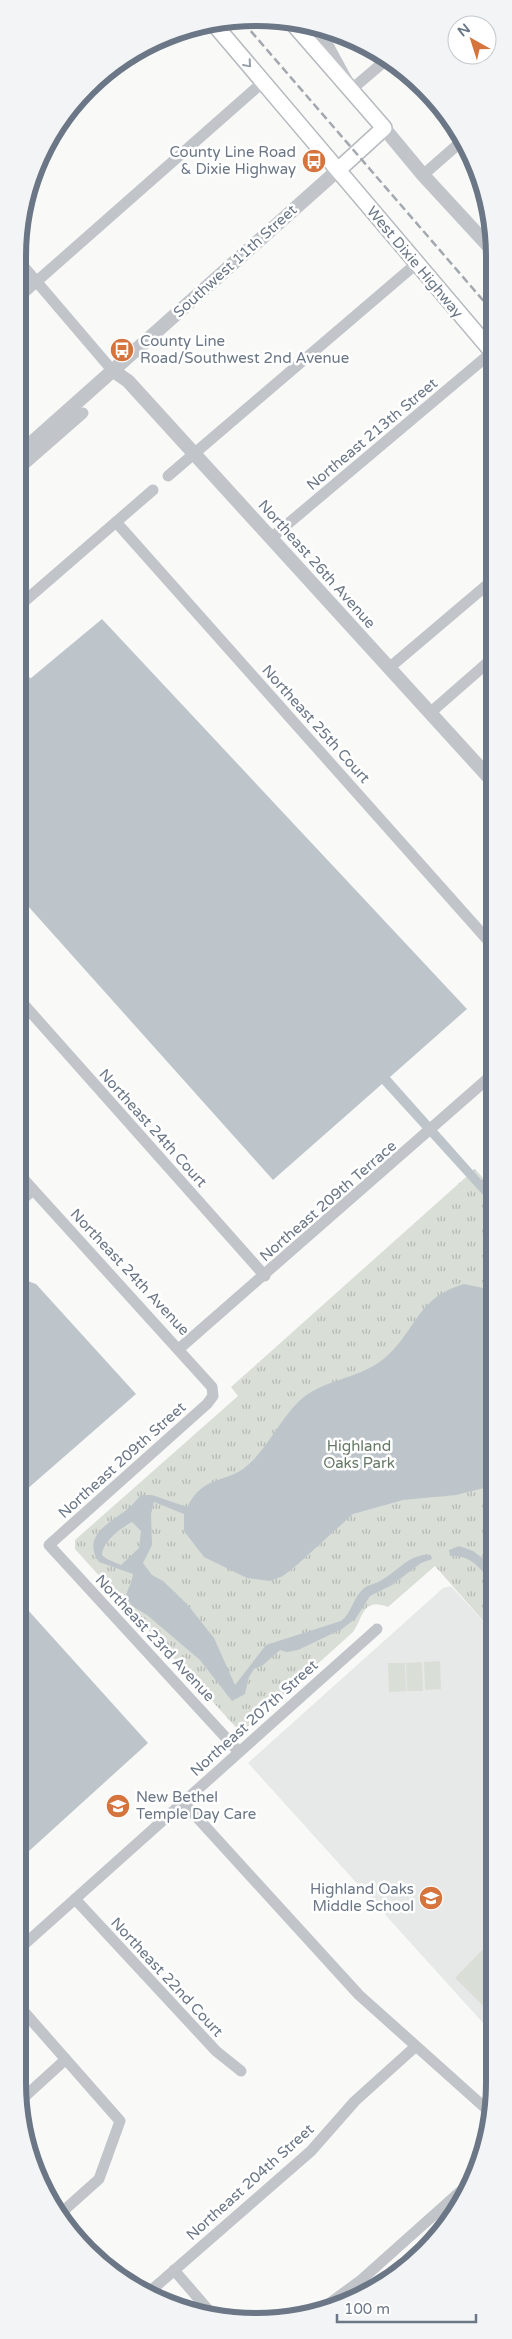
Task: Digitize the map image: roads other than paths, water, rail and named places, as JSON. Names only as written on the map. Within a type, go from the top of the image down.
[{"type":"main road","name":"West Dixie Highway","points":[[219,29],[486,345]]},
{"type":"main road","points":[[300,31],[384,128]]},
{"type":"main road","name":"Southwest 11th Street","points":[[338,170],[384,128]]},
{"type":"street","points":[[323,36],[352,89],[382,64]]},
{"type":"street","points":[[26,291],[263,82]]},
{"type":"street","points":[[384,128],[423,175],[485,242]]},
{"type":"street","points":[[423,175],[457,145]]},
{"type":"street","name":"Southwest 11th Street","points":[[26,448],[338,170]]},
{"type":"street","points":[[168,476],[416,264]]},
{"type":"street","points":[[26,268],[112,370]]},
{"type":"street","name":"Northeast 213th Street","points":[[271,538],[486,359]]},
{"type":"street","name":"Northeast 26th Avenue","points":[[112,370],[128,381],[195,453],[486,774]]},
{"type":"street","points":[[26,463],[83,413]]},
{"type":"street","points":[[26,600],[153,490]]},
{"type":"street","name":"Northeast 25th Court","points":[[116,522],[486,938]]},
{"type":"street","points":[[389,668],[486,586]]},
{"type":"street","points":[[430,713],[486,664]]},
{"type":"street","name":"Northeast 24th Court","points":[[26,1007],[265,1276]]},
{"type":"street","name":"Northeast 209th Terrace","points":[[180,1348],[427,1135],[486,1080]]},
{"type":"street","name":"Northeast 24th Avenue","points":[[26,1182],[207,1378],[212,1386],[213,1396]]},
{"type":"street","points":[[26,1196],[33,1190]]},
{"type":"street","name":"Northeast 209th Street","points":[[49,1545],[192,1419],[213,1396]]},
{"type":"street","name":"Northeast 23rd Avenue","points":[[49,1545],[239,1752]]},
{"type":"street","name":"Northeast 207th Street","points":[[26,1943],[377,1630]]},
{"type":"street","points":[[183,1802],[359,1995],[415,2047],[453,2077],[484,2107]]},
{"type":"street","name":"Northeast 22nd Court","points":[[75,1899],[216,2051],[241,2071]]},
{"type":"street","points":[[26,2014],[120,2121],[99,2179],[64,2210]]},
{"type":"street","name":"Northeast 204th Street","points":[[153,2289],[310,2151],[355,2101],[415,2047]]},
{"type":"street","points":[[27,2095],[65,2060]]},
{"type":"street","points":[[352,2292],[363,2285],[456,2196]]},
{"type":"street","points":[[174,2270],[206,2307]]},
{"type":"waterway","points":[[26,681],[35,691]]},
{"type":"railway","points":[[247,27],[486,304]]},
{"type":"place","name":"County Line Road & Dixie Highway","points":[[314,161]]},
{"type":"place","name":"County Line Road/Southwest 2nd Avenue","points":[[122,350]]},
{"type":"place","name":"New Bethel Temple Day Care","points":[[118,1806]]},
{"type":"place","name":"Highland Oaks Middle School","points":[[431,1898]]},
{"type":"park label","name":"Highland Oaks Park","points":[[359,1454]]}]
